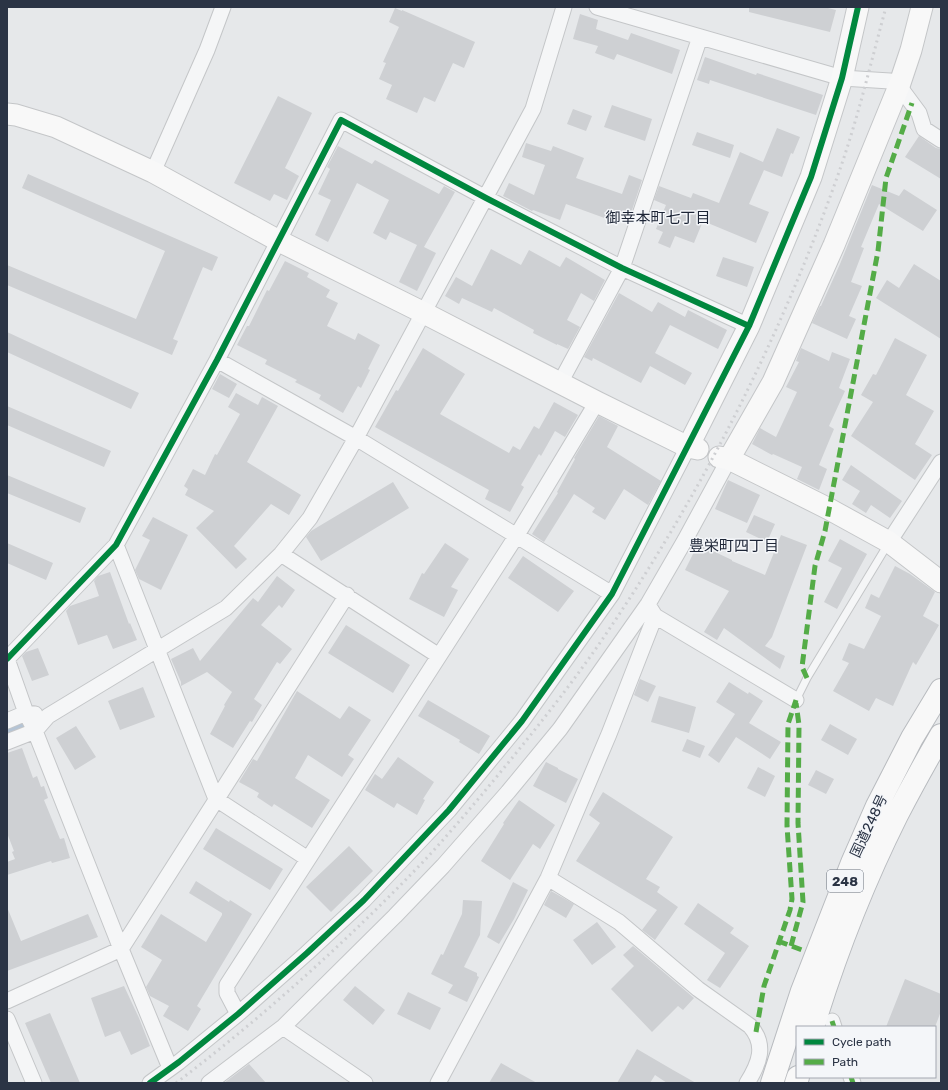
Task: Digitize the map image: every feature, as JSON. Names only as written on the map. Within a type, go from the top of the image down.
[{"type":"highway","name":"国道248号","points":[[762,1078],[802,991],[852,863],[877,806],[912,738],[941,690]]},
{"type":"highway","name":"国道248号","points":[[827,1025],[839,951],[864,887],[897,815],[941,735]]},
{"type":"street","points":[[152,172],[207,50],[223,7]]},
{"type":"street","points":[[7,742],[34,730],[48,716],[226,608],[281,554],[310,518],[356,438],[533,109],[564,7]]},
{"type":"street","points":[[597,7],[842,78],[890,81],[899,86],[919,113],[924,129],[941,140]]},
{"type":"street","points":[[150,1083],[238,1014],[364,900],[448,810],[522,721],[612,594],[693,448],[749,326],[811,177],[842,78],[858,7]]},
{"type":"street","points":[[438,1083],[548,878],[609,734],[651,610],[724,458],[773,382],[834,245],[899,86],[911,50],[922,7]]},
{"type":"street","points":[[560,383],[622,268],[700,37]]},
{"type":"street","points":[[7,114],[16,115],[56,127],[152,172],[279,241],[424,312],[597,402],[693,448]]},
{"type":"street","points":[[170,1068],[26,713],[7,659],[116,545],[217,360],[341,120],[486,198],[622,268],[749,326]]},
{"type":"street","points":[[217,360],[356,438],[612,594]]},
{"type":"street","points":[[238,1014],[227,993],[227,985],[517,535],[597,402]]},
{"type":"street","points":[[724,458],[829,509],[889,542],[941,582]]},
{"type":"street","points":[[889,542],[941,462]]},
{"type":"street","points":[[116,545],[156,650],[216,799],[308,859]]},
{"type":"street","points":[[281,554],[347,595],[439,656]]},
{"type":"street","points":[[7,1001],[121,949],[347,595]]},
{"type":"street","points":[[651,610],[796,700]]},
{"type":"street","points":[[209,1083],[283,1027],[443,866],[485,819],[560,729],[651,610]]},
{"type":"street","points":[[7,721],[26,713],[48,716]]},
{"type":"street","points":[[548,878],[619,922],[698,989],[750,1026],[756,1032],[760,1046],[759,1057],[762,1078]]},
{"type":"street","points":[[7,1019],[34,1083]]},
{"type":"street","points":[[283,1027],[364,1083]]},
{"type":"lane","points":[[796,700],[807,678],[889,542]]},
{"type":"building","points":[[749,7],[824,7],[836,10],[830,32],[749,12]]},
{"type":"building","points":[[395,8],[475,42],[464,68],[453,63],[435,102],[424,97],[417,113],[386,99],[392,85],[379,79],[386,63],[383,62],[399,27],[389,22]]},
{"type":"building","points":[[580,14],[598,20],[596,29],[628,40],[631,33],[680,50],[672,74],[617,54],[614,60],[595,53],[598,46],[573,39]]},
{"type":"building","points":[[705,57],[756,75],[757,73],[823,95],[816,115],[710,80],[709,84],[697,80]]},
{"type":"building","points":[[278,96],[312,113],[285,168],[299,176],[287,200],[274,194],[270,201],[234,183]]},
{"type":"building","points":[[612,105],[652,119],[645,141],[604,127]]},
{"type":"building","points":[[573,109],[592,116],[586,131],[567,124]]},
{"type":"building","points":[[777,128],[800,137],[793,154],[791,153],[782,177],[764,170],[749,204],[769,212],[756,243],[703,221],[694,243],[675,236],[670,248],[658,243],[663,232],[656,229],[666,205],[654,200],[659,186],[691,198],[693,193],[719,203],[740,152],[763,162]]},
{"type":"building","points":[[697,132],[734,145],[730,158],[692,145]]},
{"type":"building","points":[[919,136],[936,148],[941,149],[941,179],[905,157]]},
{"type":"building","points":[[526,143],[551,151],[553,146],[584,158],[576,178],[622,194],[629,175],[642,180],[628,222],[611,216],[610,220],[566,204],[560,220],[533,210],[532,211],[503,196],[509,183],[534,195],[545,165],[522,157]]},
{"type":"building","points":[[338,146],[372,164],[375,160],[439,194],[444,186],[455,192],[424,247],[436,253],[417,291],[399,282],[417,245],[390,232],[386,240],[373,233],[389,200],[357,183],[328,242],[315,235],[331,200],[318,194],[330,169],[327,167]]},
{"type":"building","points":[[28,174],[218,257],[212,271],[203,267],[173,339],[178,341],[172,355],[7,285],[7,265],[136,319],[165,251],[22,188]]},
{"type":"building","points":[[872,185],[899,196],[904,189],[937,210],[923,231],[879,204],[861,247],[864,248],[851,282],[862,286],[849,316],[856,319],[847,339],[812,323],[840,264]]},
{"type":"building","points":[[491,249],[521,265],[529,250],[560,267],[566,257],[605,280],[594,301],[581,293],[567,320],[580,327],[568,349],[533,333],[534,330],[494,308],[492,312],[462,298],[459,304],[445,296],[456,277],[472,286]]},
{"type":"building","points":[[723,257],[754,267],[747,287],[716,276]]},
{"type":"building","points":[[285,261],[309,273],[307,277],[330,290],[326,297],[338,303],[327,326],[355,340],[358,333],[380,345],[368,369],[370,370],[361,388],[358,386],[343,413],[319,399],[321,395],[295,382],[297,380],[265,364],[267,360],[237,345],[247,326],[249,326],[267,290],[269,291]]},
{"type":"building","points":[[914,264],[941,281],[941,339],[876,298],[887,280],[899,288]]},
{"type":"building","points":[[619,293],[652,312],[658,302],[685,317],[688,310],[727,330],[718,349],[670,325],[655,353],[692,373],[685,385],[650,366],[641,383],[593,358],[592,361],[584,357]]},
{"type":"building","points":[[7,332],[139,393],[131,409],[7,352]]},
{"type":"building","points":[[895,338],[927,355],[906,395],[934,411],[915,444],[932,455],[915,480],[851,436],[873,402],[861,395],[873,374],[876,375]]},
{"type":"building","points":[[423,348],[465,374],[440,414],[509,453],[513,446],[520,450],[534,426],[539,429],[554,402],[578,415],[565,437],[555,431],[541,456],[539,454],[521,485],[524,487],[510,512],[485,499],[489,490],[375,427],[396,390],[398,391]]},
{"type":"building","points":[[801,348],[829,361],[832,352],[850,359],[839,388],[845,391],[829,426],[834,429],[819,465],[827,469],[819,490],[797,479],[802,467],[773,454],[772,455],[752,444],[760,428],[776,437],[797,392],[786,387],[799,362],[796,361]]},
{"type":"building","points":[[220,374],[237,384],[229,398],[212,389]]},
{"type":"building","points":[[236,393],[258,405],[262,397],[278,406],[247,462],[301,495],[289,515],[271,504],[234,546],[247,559],[236,569],[196,528],[214,511],[185,495],[188,489],[184,486],[193,469],[205,475],[215,454],[217,455],[240,414],[228,407]]},
{"type":"building","points":[[7,406],[111,451],[104,467],[7,425]]},
{"type":"building","points":[[599,416],[618,426],[607,447],[661,481],[648,505],[624,489],[605,520],[592,512],[595,508],[574,494],[544,542],[532,534],[558,493],[557,492],[575,459],[574,458]]},
{"type":"building","points":[[851,465],[902,501],[890,518],[871,505],[866,513],[852,504],[860,491],[842,480]]},
{"type":"building","points":[[7,475],[86,508],[80,523],[7,493]]},
{"type":"building","points":[[728,480],[760,495],[747,523],[715,509]]},
{"type":"building","points":[[393,482],[409,508],[321,561],[306,537],[311,531]]},
{"type":"building","points":[[754,515],[775,524],[767,542],[746,532]]},
{"type":"building","points":[[153,517],[188,535],[161,590],[139,579],[135,570],[150,540],[142,536]]},
{"type":"building","points":[[781,535],[807,545],[772,637],[765,646],[785,656],[780,669],[724,628],[717,640],[704,632],[729,591],[685,570],[698,544],[765,575]]},
{"type":"building","points":[[840,539],[867,554],[837,609],[824,602],[842,568],[828,561]]},
{"type":"building","points":[[7,543],[53,563],[46,580],[7,563]]},
{"type":"building","points":[[445,543],[469,559],[451,587],[458,590],[444,617],[409,599],[422,573],[424,574]]},
{"type":"building","points":[[523,556],[574,591],[558,612],[508,578]]},
{"type":"building","points":[[895,566],[910,574],[935,592],[923,616],[939,625],[916,665],[913,662],[893,706],[876,698],[869,711],[833,691],[849,663],[842,660],[849,643],[864,649],[881,616],[865,608],[871,594],[879,598]]},
{"type":"building","points":[[110,572],[129,624],[130,623],[137,640],[113,649],[107,635],[78,645],[66,611],[70,606],[99,596],[94,581],[98,576]]},
{"type":"building","points":[[277,576],[295,590],[282,608],[279,605],[261,625],[292,649],[280,664],[277,662],[254,699],[262,705],[252,722],[250,721],[233,748],[210,734],[232,692],[207,672],[181,686],[181,682],[171,659],[193,648],[200,661],[253,598],[258,602]]},
{"type":"building","points":[[346,625],[410,665],[393,693],[328,653]]},
{"type":"building","points":[[38,648],[49,675],[32,681],[22,656],[26,652]]},
{"type":"building","points":[[640,679],[656,686],[648,702],[634,695]]},
{"type":"building","points":[[729,682],[748,694],[749,692],[763,701],[749,723],[781,742],[770,759],[736,737],[719,763],[708,755],[735,714],[716,702]]},
{"type":"building","points":[[143,687],[155,717],[120,730],[108,701]]},
{"type":"building","points":[[297,691],[340,719],[349,706],[371,720],[348,755],[354,759],[342,777],[308,755],[295,778],[330,800],[312,828],[274,804],[272,807],[257,797],[259,793],[239,782],[253,759],[257,761]]},
{"type":"building","points":[[659,696],[696,707],[689,733],[651,722]]},
{"type":"building","points":[[428,700],[490,736],[479,754],[459,742],[460,740],[418,716]]},
{"type":"building","points":[[830,724],[857,739],[848,755],[821,740]]},
{"type":"building","points":[[76,726],[96,757],[75,770],[56,738]]},
{"type":"building","points":[[687,739],[705,746],[700,758],[682,751]]},
{"type":"building","points":[[22,748],[33,778],[37,776],[41,787],[44,786],[48,798],[44,800],[60,839],[64,838],[70,858],[52,863],[51,861],[7,875],[7,862],[15,859],[12,852],[14,851],[7,833],[7,753]]},
{"type":"building","points":[[398,757],[434,782],[423,799],[425,800],[417,815],[397,803],[394,808],[365,790],[375,774],[382,779]]},
{"type":"building","points":[[546,762],[578,779],[566,803],[533,786]]},
{"type":"building","points":[[758,767],[775,776],[765,797],[747,788]]},
{"type":"building","points":[[816,770],[834,779],[826,794],[808,785]]},
{"type":"building","points":[[603,792],[673,837],[646,879],[660,887],[657,892],[678,907],[655,940],[642,930],[657,910],[576,861],[600,823],[589,815]]},
{"type":"building","points":[[519,800],[555,825],[540,849],[533,844],[510,880],[481,861],[504,824],[503,823]]},
{"type":"building","points":[[216,828],[283,869],[270,890],[203,849]]},
{"type":"building","points":[[349,846],[373,871],[331,912],[306,887]]},
{"type":"building","points":[[196,881],[229,902],[230,900],[252,914],[197,1006],[201,1009],[188,1031],[163,1016],[169,1006],[150,996],[146,987],[162,960],[141,947],[161,914],[206,942],[222,913],[189,893]]},
{"type":"building","points":[[513,882],[528,890],[514,919],[499,944],[487,937]]},
{"type":"building","points":[[551,891],[574,904],[566,918],[544,905]]},
{"type":"building","points":[[463,900],[482,901],[480,935],[464,967],[477,973],[477,976],[479,977],[467,1002],[448,993],[453,985],[431,974],[441,954],[443,955],[462,914]]},
{"type":"building","points":[[698,903],[734,928],[730,933],[749,946],[720,988],[707,980],[725,953],[684,924]]},
{"type":"building","points":[[7,907],[21,941],[88,914],[98,937],[7,971]]},
{"type":"building","points":[[597,922],[616,947],[592,965],[573,940]]},
{"type":"building","points":[[633,946],[694,998],[683,1010],[678,1006],[652,1032],[611,989],[634,966],[623,955]]},
{"type":"building","points":[[905,979],[941,994],[941,1011],[935,1026],[886,1026]]},
{"type":"building","points":[[124,986],[150,1046],[131,1055],[120,1031],[105,1037],[91,998]]},
{"type":"building","points":[[355,986],[385,1010],[373,1025],[343,1000]]},
{"type":"building","points":[[408,992],[441,1008],[430,1030],[397,1014]]},
{"type":"building","points":[[50,1013],[80,1083],[51,1083],[25,1023]]},
{"type":"building","points":[[637,1049],[696,1083],[667,1083],[655,1075],[650,1083],[617,1083]]},
{"type":"building","points":[[501,1063],[537,1083],[489,1083]]},
{"type":"building","points":[[249,1064],[266,1083],[224,1083]]},
{"type":"waterway","points":[[7,731],[13,728]]},
{"type":"railway","points":[[176,1083],[240,1032],[303,978],[334,950],[422,863],[466,814],[521,747],[572,682],[608,631],[677,522],[738,409],[766,351],[817,232],[846,152],[886,7]]},
{"type":"marked path","points":[[807,678],[802,667],[815,566],[825,531],[878,251],[886,178],[912,103]]},
{"type":"marked path","points":[[756,1032],[764,986],[790,910],[792,899],[787,826],[788,724],[796,700]]},
{"type":"marked path","points":[[791,946],[803,902],[798,823],[799,725],[796,703]]},
{"type":"marked path","points":[[778,941],[802,950]]},
{"type":"marked path","points":[[832,1021],[834,1026]]},
{"type":"marked path","points":[[851,1078],[853,1083]]},
{"type":"cycle path","points":[[150,1083],[179,1062],[238,1014],[364,900],[449,810],[522,721],[612,594],[749,326],[811,177],[842,78],[858,7]]},
{"type":"cycle path","points":[[7,659],[116,545],[217,360],[341,120],[486,198],[622,268],[749,326]]},
{"type":"district","name":"御幸本町七丁目","points":[[658,218]]},
{"type":"district","name":"豊栄町四丁目","points":[[734,546]]}]
